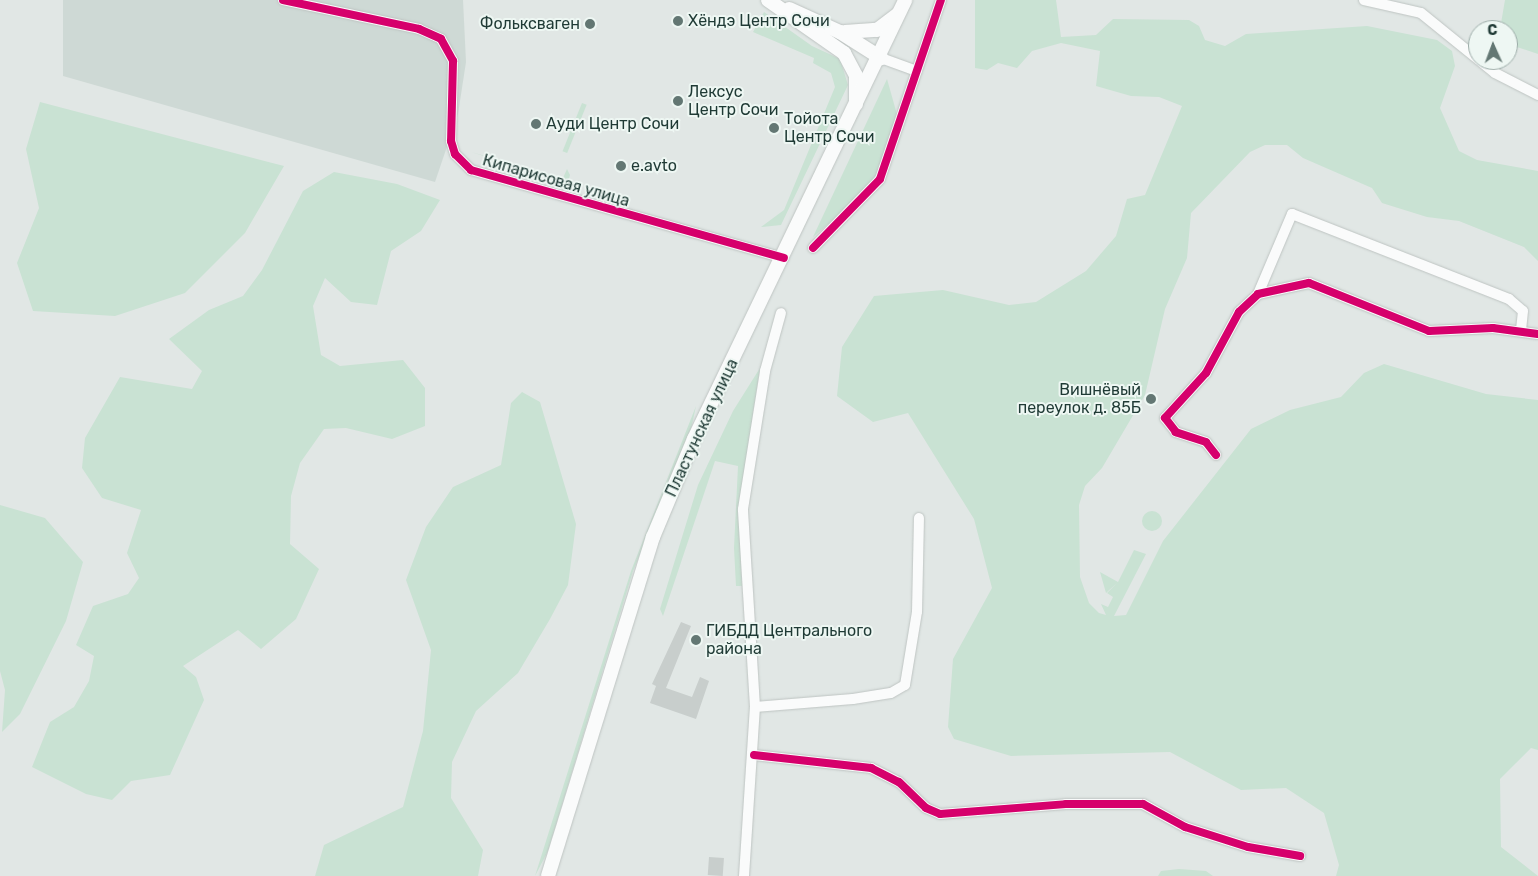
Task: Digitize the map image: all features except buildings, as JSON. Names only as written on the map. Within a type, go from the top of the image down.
[{"type":"main road","name":"Пластунская улица","points":[[548,876],[653,537],[694,439],[881,58],[905,0]]},
{"type":"main road","points":[[774,3],[881,58]]},
{"type":"main road","points":[[837,37],[866,33],[899,14]]},
{"type":"main road","points":[[837,37],[856,76],[856,108]]},
{"type":"street","name":"Кипарисовая улица","points":[[283,0],[419,29],[441,39],[452,61],[451,141],[455,154],[471,170],[784,258]]},
{"type":"street","points":[[813,248],[880,179],[941,0]]},
{"type":"street","points":[[1364,0],[1421,13],[1495,73],[1538,95]]},
{"type":"street","points":[[881,58],[917,70]]},
{"type":"street","points":[[1216,455],[1206,442],[1176,432],[1165,418],[1206,373],[1238,312],[1258,294],[1292,214],[1508,299],[1523,311],[1521,330]]},
{"type":"street","points":[[1258,294],[1310,283],[1429,331],[1521,330],[1538,334]]},
{"type":"street","name":"Пластунская улица","points":[[744,876],[754,756],[755,707],[743,509],[763,380],[781,313]]},
{"type":"street","points":[[755,707],[862,698],[891,693],[905,685],[917,612],[919,518]]},
{"type":"street","points":[[754,756],[871,768],[899,782],[926,808],[940,814],[1066,804],[1143,804],[1185,827],[1248,847],[1300,856]]},
{"type":"shaded area","points":[[63,0],[463,0],[466,62],[458,114],[435,182],[63,76]]},
{"type":"green space","points":[[975,0],[1056,0],[1061,37],[1096,35],[1113,19],[1189,20],[1199,26],[1205,40],[1225,46],[1246,34],[1367,26],[1437,40],[1452,51],[1455,66],[1440,108],[1459,151],[1477,160],[1538,171],[1538,261],[1524,247],[1459,221],[1427,217],[1382,203],[1372,188],[1303,158],[1287,145],[1265,145],[1250,152],[1191,213],[1187,258],[1165,309],[1145,395],[1102,468],[1085,486],[1079,505],[1080,577],[1089,603],[1099,613],[1106,615],[1101,604],[1108,607],[1113,597],[1107,593],[1117,583],[1106,593],[1100,572],[1118,582],[1134,550],[1146,554],[1114,616],[1126,615],[1163,541],[1251,429],[1290,410],[1341,397],[1364,373],[1384,364],[1486,394],[1538,400],[1538,750],[1531,748],[1500,779],[1501,847],[1538,876],[1336,876],[1339,865],[1324,813],[1286,788],[1241,790],[1170,752],[1011,756],[954,739],[948,727],[953,659],[992,588],[974,519],[908,413],[873,422],[837,396],[842,347],[874,296],[943,290],[1009,305],[1036,302],[1086,271],[1116,236],[1127,199],[1145,195],[1182,106],[1159,97],[1131,96],[1096,86],[1100,51],[1061,43],[1032,51],[1017,68],[998,63],[987,70],[975,68]]},
{"type":"green space","points":[[1505,0],[1538,0],[1538,54],[1518,47],[1518,20],[1502,20]]},
{"type":"green space","points":[[764,12],[812,46],[840,59],[848,85],[781,225],[761,227],[784,210],[835,87],[831,73],[813,63],[814,58],[753,32]]},
{"type":"green space","points":[[887,79],[898,118],[880,169],[866,192],[813,237]]},
{"type":"green space","points":[[40,102],[284,166],[245,233],[185,293],[115,316],[33,311],[17,263],[39,208],[26,149]]},
{"type":"green space","points":[[582,103],[587,105],[567,153],[563,151]]},
{"type":"green space","points":[[471,152],[563,178],[567,169],[570,175],[567,186],[561,189],[563,181]]},
{"type":"green space","points":[[334,172],[397,184],[440,200],[421,231],[391,251],[377,305],[351,302],[325,278],[313,306],[321,355],[340,366],[403,360],[425,388],[425,426],[392,439],[346,428],[324,429],[300,463],[291,496],[290,544],[319,569],[296,619],[261,649],[238,630],[183,666],[196,677],[204,700],[170,775],[131,781],[112,800],[86,794],[32,767],[50,722],[74,707],[89,681],[94,656],[76,645],[93,606],[128,594],[139,578],[127,553],[141,510],[102,498],[82,468],[85,438],[120,377],[192,389],[202,371],[169,339],[209,310],[243,296],[262,270],[303,191]]},
{"type":"green space","points":[[760,368],[739,507],[742,586],[736,586],[734,548],[738,466],[715,461],[663,616],[660,609],[698,485],[733,411]]},
{"type":"green space","points":[[522,392],[540,402],[576,524],[568,585],[518,673],[476,711],[452,762],[451,798],[483,850],[478,876],[315,876],[324,845],[403,807],[423,731],[431,650],[406,580],[426,527],[453,487],[501,465],[511,403]]},
{"type":"green space","points":[[696,406],[690,434],[633,571],[548,851],[535,876],[631,571]]},
{"type":"green space","points":[[0,505],[45,518],[83,562],[66,621],[20,714],[2,732],[5,690],[0,671]]},
{"type":"green space","points":[[1152,511],[1159,514],[1162,521],[1159,528],[1152,531],[1145,528],[1142,521],[1145,514]]},
{"type":"green space","points":[[1179,869],[1206,871],[1213,876],[1158,876],[1161,871]]},
{"type":"cycle path","points":[[283,0],[419,29],[441,39],[453,61],[451,141],[455,154],[471,170],[784,258]]},
{"type":"cycle path","points":[[813,248],[880,179],[941,0]]},
{"type":"cycle path","points":[[1216,455],[1206,442],[1176,432],[1165,418],[1206,373],[1239,312],[1258,294],[1309,283],[1429,331],[1493,328],[1538,334]]},
{"type":"cycle path","points":[[754,755],[871,768],[899,782],[926,808],[940,814],[1066,804],[1143,804],[1185,827],[1248,847],[1300,856]]},
{"type":"place","name":"Хёндэ Центр Сочи","points":[[678,21]]},
{"type":"place","name":"Фольксваген","points":[[590,24]]},
{"type":"place","name":"Лексус Центр Сочи","points":[[678,101]]},
{"type":"place","name":"Ауди Центр Сочи","points":[[536,124]]},
{"type":"place","name":"Тойота Центр Сочи","points":[[774,128]]},
{"type":"place","name":"e.avto","points":[[621,166]]},
{"type":"place","name":"Вишнёвый переулок д. 85Б","points":[[1151,399]]},
{"type":"place","name":"ГИБДД Центрального района","points":[[696,640]]}]
